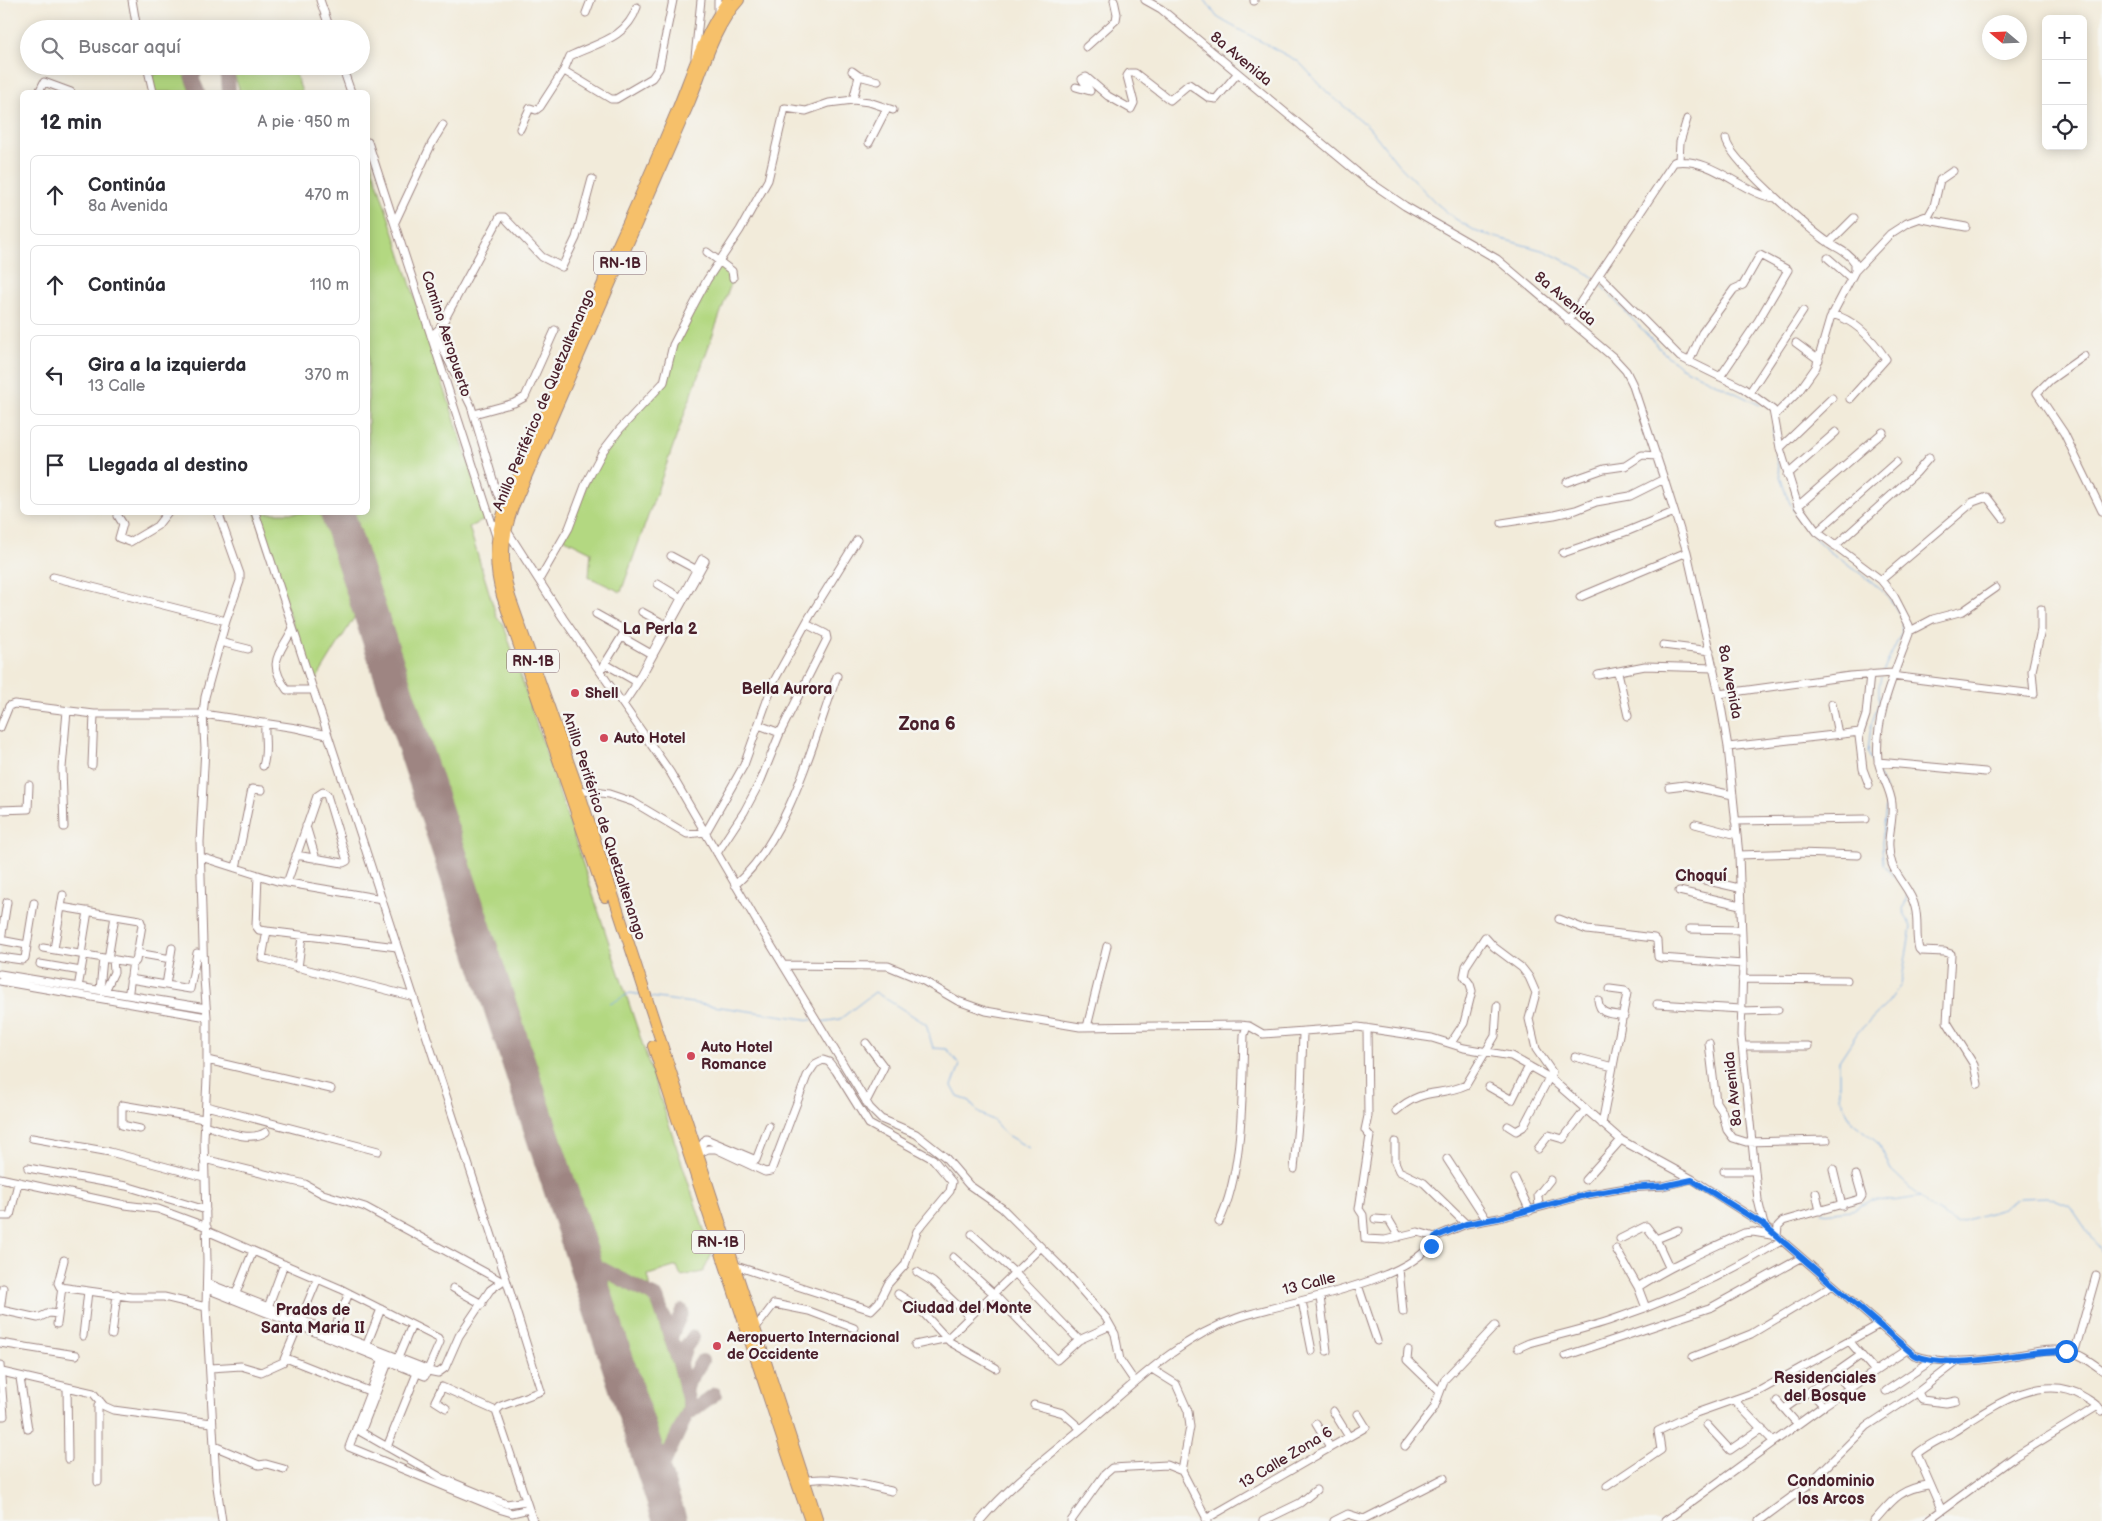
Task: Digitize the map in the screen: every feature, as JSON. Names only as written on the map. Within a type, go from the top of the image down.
[{"type":"highway","name":"Anillo Periférico de Quetzaltenango","points":[[728,0],[718,14],[698,71],[628,244],[555,410],[506,529],[503,553],[507,587],[578,790],[640,994],[810,1521]]},
{"type":"highway","name":"Anillo Periférico de Quetzaltenango","points":[[739,0],[719,30],[698,71],[648,179],[533,442],[505,507],[496,536],[495,559],[498,585],[696,1151],[818,1521]]},
{"type":"highway","points":[[628,244],[630,229],[648,186],[648,179]]},
{"type":"highway","points":[[555,410],[605,290],[604,281]]},
{"type":"highway","points":[[506,529],[504,521],[506,514],[533,442]]},
{"type":"highway","points":[[552,740],[560,747],[573,786],[578,790]]},
{"type":"highway","points":[[780,1430],[799,1473],[805,1481]]},
{"type":"highway","points":[[794,1475],[805,1481]]},
{"type":"street","points":[[132,0],[135,20]]},
{"type":"street","points":[[320,0],[327,20]]},
{"type":"street","points":[[586,13],[591,0]]},
{"type":"street","points":[[564,70],[611,99],[616,99],[652,78],[659,68],[673,0]]},
{"type":"street","points":[[698,71],[701,0]]},
{"type":"street","points":[[718,0],[718,14]]},
{"type":"street","points":[[1086,47],[1116,20],[1117,14],[1114,0]]},
{"type":"street","name":"8a Avenida","points":[[1145,0],[1161,9],[1378,188],[1484,249],[1614,358],[1626,372],[1657,456],[1687,552],[1714,668],[1728,746],[1739,855],[1743,964],[1742,1046],[1758,1200],[1764,1225]]},
{"type":"street","points":[[520,129],[530,108],[536,110],[540,107],[564,70],[570,56],[600,45],[623,29],[634,17],[638,7]]},
{"type":"street","points":[[852,71],[859,76],[878,81]]},
{"type":"street","points":[[1076,87],[1090,91],[1082,80],[1086,76],[1108,96],[1131,109],[1134,102],[1127,76],[1129,73],[1135,73],[1170,100],[1189,84],[1205,96],[1216,99],[1238,74]]},
{"type":"street","points":[[149,75],[153,90]]},
{"type":"street","points":[[345,75],[350,90]]},
{"type":"street","points":[[853,100],[859,76]]},
{"type":"street","points":[[40,90],[41,85],[46,82],[66,90]]},
{"type":"street","points":[[539,580],[569,528],[586,483],[603,451],[620,429],[664,382],[675,341],[707,280],[768,180],[785,108],[806,111],[829,103],[853,100],[890,109],[869,143]]},
{"type":"street","points":[[1568,321],[1674,162],[1679,160],[1682,136],[1687,120]]},
{"type":"street","points":[[395,222],[432,143],[443,125]]},
{"type":"street","points":[[1726,140],[1730,151],[1777,198],[1829,243],[1852,258],[1856,265],[1855,271]]},
{"type":"street","name":"Camino Aeropuerto","points":[[370,148],[433,335],[496,536]]},
{"type":"street","points":[[1674,162],[1682,161],[1712,168],[1764,195],[1777,198]]},
{"type":"street","points":[[1776,414],[1799,391],[1819,360],[1832,314],[1855,271],[1890,234],[1907,223],[1926,217],[1933,210],[1940,180],[1953,171]]},
{"type":"street","points":[[505,507],[497,493],[474,414],[433,335],[500,216],[504,217],[542,257],[562,267],[576,238],[592,178]]},
{"type":"street","points":[[1829,243],[1854,218]]},
{"type":"street","points":[[1920,219],[1966,226]]},
{"type":"street","points":[[707,252],[732,271],[733,278]]},
{"type":"street","points":[[1688,362],[1702,333],[1734,289],[1744,285],[1760,255],[1788,270],[1763,315],[1720,377]]},
{"type":"street","points":[[1828,258],[1851,278]]},
{"type":"street","points":[[1599,276],[1674,352],[1688,362],[1750,392],[1776,414],[1780,448],[1798,506],[1818,532],[1882,580],[1908,622],[1910,632]]},
{"type":"street","points":[[1750,392],[1803,311]]},
{"type":"street","points":[[1832,314],[1859,329],[1876,345],[1886,359],[1850,399]]},
{"type":"street","points":[[474,414],[514,403],[524,397],[555,330]]},
{"type":"street","points":[[1796,343],[1819,360]]},
{"type":"street","points":[[2084,356],[2050,380],[2037,393],[2064,433],[2102,511]]},
{"type":"street","points":[[1780,448],[1832,398]]},
{"type":"street","points":[[1787,475],[1836,432]]},
{"type":"street","points":[[1798,506],[1883,432]]},
{"type":"street","points":[[1567,482],[1604,469],[1618,469],[1657,456]]},
{"type":"street","points":[[1836,546],[1916,473],[1929,458]]},
{"type":"street","points":[[1818,532],[1896,462]]},
{"type":"street","points":[[1502,523],[1554,515],[1576,510],[1596,502],[1630,496],[1664,479]]},
{"type":"street","points":[[1882,580],[1973,502],[1987,497],[2003,518]]},
{"type":"street","points":[[1562,553],[1628,531],[1674,512]]},
{"type":"street","points":[[118,516],[123,524],[119,538],[130,542],[157,526],[166,515]]},
{"type":"street","points":[[219,515],[240,578],[205,697],[203,714],[205,748],[200,809],[207,1017],[206,1106],[204,1122],[204,1177],[207,1229],[206,1308],[217,1496],[222,1521]]},
{"type":"street","points":[[255,515],[414,997],[541,1391],[501,1406],[496,1411]]},
{"type":"street","points":[[506,529],[670,772],[735,885],[866,1102],[881,1119],[914,1132],[945,1157],[969,1185],[1002,1208],[1042,1248],[1103,1314],[1116,1334],[1120,1360],[1135,1382]]},
{"type":"street","points":[[706,832],[744,765],[774,681],[857,540]]},
{"type":"street","points":[[1580,597],[1687,552]]},
{"type":"street","points":[[624,703],[697,571],[671,556]]},
{"type":"street","points":[[53,577],[226,621]]},
{"type":"street","points":[[658,584],[682,598]]},
{"type":"street","points":[[1978,1084],[1974,1065],[1947,1022],[1950,954],[1949,952],[1921,951],[1919,949],[1918,925],[1913,898],[1898,875],[1887,843],[1892,818],[1892,800],[1878,762],[1877,743],[1890,674],[1910,632],[1934,619],[1963,611],[1996,588]]},
{"type":"street","points":[[1719,694],[1872,674],[1890,674],[2034,694],[2032,672],[2042,630],[2041,610]]},
{"type":"street","points":[[642,612],[667,626]]},
{"type":"street","points":[[596,614],[621,628],[624,633],[601,670]]},
{"type":"street","points":[[717,853],[744,812],[761,780],[780,733],[827,639],[826,634],[806,624]]},
{"type":"street","points":[[292,630],[275,662],[276,672],[287,690],[312,690]]},
{"type":"street","points":[[625,639],[652,654]]},
{"type":"street","points":[[220,642],[248,649]]},
{"type":"street","points":[[1663,645],[1710,651]]},
{"type":"street","points":[[609,666],[636,683]]},
{"type":"street","points":[[1598,675],[1645,666],[1714,668]]},
{"type":"street","points":[[1618,672],[1628,716]]},
{"type":"street","points":[[1869,785],[1863,769],[1860,732],[1866,715],[1872,674]]},
{"type":"street","points":[[735,885],[757,863],[786,810],[809,757],[837,676]]},
{"type":"street","points":[[0,728],[9,706],[14,704],[94,714],[203,714],[327,735]]},
{"type":"street","points":[[1832,704],[1838,734]]},
{"type":"street","points":[[64,827],[62,768],[67,711]]},
{"type":"street","points":[[92,765],[94,714]]},
{"type":"street","points":[[263,766],[267,753],[263,738],[265,723]]},
{"type":"street","points":[[759,725],[780,733]]},
{"type":"street","points":[[1728,746],[1860,732]]},
{"type":"street","points":[[1878,762],[1985,772]]},
{"type":"street","points":[[1668,788],[1685,784],[1733,795]]},
{"type":"street","points":[[0,810],[28,810],[29,785]]},
{"type":"street","points":[[236,868],[252,789],[262,790]]},
{"type":"street","points":[[578,790],[609,794],[633,802],[687,834],[706,832]]},
{"type":"street","points":[[286,883],[306,826],[318,794],[323,792],[327,795],[348,860],[345,864],[296,855]]},
{"type":"street","points":[[1735,821],[1866,819]]},
{"type":"street","points":[[1695,824],[1737,835]]},
{"type":"street","points":[[306,826],[316,859]]},
{"type":"street","points":[[1739,855],[1798,853],[1858,855]]},
{"type":"street","points":[[201,857],[286,883],[382,900]]},
{"type":"street","points":[[258,875],[256,926],[259,930],[397,947]]},
{"type":"street","points":[[1691,877],[1739,888]]},
{"type":"street","points":[[1679,891],[1740,905]]},
{"type":"street","points":[[54,949],[63,895]]},
{"type":"street","points":[[7,902],[1,940],[28,945]]},
{"type":"street","points":[[0,957],[23,960],[28,945],[34,903]]},
{"type":"street","points":[[43,948],[134,963],[142,922],[61,907]]},
{"type":"street","points":[[79,982],[88,911]]},
{"type":"street","points":[[103,991],[115,916]]},
{"type":"street","points":[[1559,919],[1587,930],[1654,938],[1657,941],[1658,957],[1661,958],[1743,964]]},
{"type":"street","points":[[1690,928],[1741,930]]},
{"type":"street","points":[[267,931],[261,956],[298,968],[414,997]]},
{"type":"street","points":[[298,968],[302,936]]},
{"type":"street","points":[[1451,1043],[1464,1023],[1472,991],[1470,984],[1464,976],[1465,969],[1486,937],[1494,948],[1522,968],[1529,978],[1536,993],[1530,1018],[1536,1049],[1552,1072],[1523,1128],[1516,1131],[1508,1126]]},
{"type":"street","points":[[1087,1027],[1107,946]]},
{"type":"street","points":[[166,985],[172,948]]},
{"type":"street","points":[[130,979],[191,988],[197,953]]},
{"type":"street","points":[[137,954],[170,959]]},
{"type":"street","points":[[103,991],[114,972],[108,958]]},
{"type":"street","points":[[40,964],[81,970]]},
{"type":"street","points":[[783,965],[888,966],[922,980],[958,1001],[986,1011],[1087,1027],[1247,1026],[1263,1034],[1302,1033],[1350,1027],[1367,1028],[1432,1038],[1485,1052],[1504,1054],[1550,1078],[1621,1140],[1692,1180],[1764,1225],[1907,1350],[1920,1357],[1958,1361],[1992,1359],[2047,1350],[2066,1351],[2102,1370]]},
{"type":"street","points":[[129,991],[132,968]]},
{"type":"street","points":[[0,974],[206,1008]]},
{"type":"street","points":[[1742,979],[1847,980]]},
{"type":"street","points":[[0,980],[207,1017]]},
{"type":"street","points":[[1602,1124],[1624,1016],[1626,992],[1610,989]]},
{"type":"street","points":[[1598,1000],[1602,1012],[1624,1016]]},
{"type":"street","points":[[1657,1004],[1741,1010],[1778,1010]]},
{"type":"street","points":[[1396,1111],[1407,1102],[1420,1096],[1466,1086],[1496,1032],[1497,1006]]},
{"type":"street","points":[[1219,1222],[1229,1201],[1236,1157],[1241,1111],[1244,1035],[1247,1026]]},
{"type":"street","points":[[1367,1028],[1368,1116],[1365,1130],[1370,1136],[1359,1211],[1363,1215],[1366,1240],[1398,1237],[1418,1232],[1435,1237]]},
{"type":"street","points":[[1294,1169],[1301,1090],[1302,1033]]},
{"type":"street","points":[[866,1043],[884,1067],[866,1102]]},
{"type":"street","points":[[1709,1043],[1716,1102],[1722,1111],[1727,1130],[1732,1138],[1740,1141],[1826,1140]]},
{"type":"street","points":[[1742,1046],[1808,1046]]},
{"type":"street","points":[[1575,1057],[1614,1067]]},
{"type":"street","points":[[207,1060],[331,1089]]},
{"type":"street","points":[[696,1151],[716,1149],[765,1172],[772,1171],[807,1076],[815,1064],[823,1060],[829,1062],[836,1071],[869,1124],[933,1159],[952,1182],[950,1191],[917,1230],[904,1265],[888,1284],[879,1302],[871,1310],[733,1265]]},
{"type":"street","points":[[1488,1087],[1512,1100],[1529,1066]]},
{"type":"street","points":[[140,1129],[122,1125],[123,1104],[204,1122],[249,1136],[259,1136],[266,1132]]},
{"type":"street","points":[[206,1106],[378,1151]]},
{"type":"street","points":[[1538,1149],[1549,1135],[1563,1139],[1586,1109]]},
{"type":"street","points":[[696,1151],[704,1140],[707,1139],[756,1160],[769,1126]]},
{"type":"street","points":[[32,1138],[110,1152],[204,1177]]},
{"type":"street","points":[[1585,1180],[1621,1140]]},
{"type":"street","points":[[1395,1142],[1395,1162],[1399,1171],[1424,1183],[1466,1224]]},
{"type":"street","points":[[204,1159],[305,1184],[321,1193],[356,1203],[504,1280]]},
{"type":"street","points":[[1447,1159],[1486,1219]]},
{"type":"street","points":[[28,1168],[126,1186],[206,1210]]},
{"type":"street","points":[[1833,1169],[1842,1206]]},
{"type":"street","points":[[1724,1171],[1755,1171]]},
{"type":"street","points":[[1779,1239],[1778,1226],[1783,1221],[1842,1206],[1861,1198],[1856,1175]]},
{"type":"street","points":[[0,1178],[125,1205],[156,1208],[318,1278],[440,1340],[428,1372]]},
{"type":"street","points":[[1515,1179],[1530,1211]]},
{"type":"street","points":[[1539,1207],[1538,1195],[1550,1180]]},
{"type":"street","name":"13 Calle","points":[[980,1521],[1021,1479],[1135,1382],[1210,1329],[1259,1311],[1320,1297],[1358,1285],[1399,1269],[1431,1246],[1435,1237],[1466,1224],[1530,1211],[1586,1195],[1626,1188],[1663,1186],[1692,1180]]},
{"type":"street","points":[[0,1216],[10,1216],[18,1183]]},
{"type":"street","points":[[1816,1193],[1820,1211]]},
{"type":"street","points":[[1375,1219],[1389,1220],[1398,1237]]},
{"type":"street","points":[[1620,1239],[1645,1225],[1656,1239],[1669,1267]]},
{"type":"street","points":[[1656,1239],[1678,1230]]},
{"type":"street","points":[[1638,1287],[1669,1267],[1682,1264],[1744,1233],[1753,1232],[1779,1239]]},
{"type":"street","points":[[972,1234],[1015,1273],[1079,1340]]},
{"type":"street","points":[[1518,1348],[1529,1343],[1614,1320],[1674,1297],[1752,1259],[1779,1239]]},
{"type":"street","points":[[915,1345],[948,1338],[1042,1248]]},
{"type":"street","points":[[1616,1249],[1638,1287],[1646,1308]]},
{"type":"street","points":[[234,1297],[253,1251]]},
{"type":"street","points":[[953,1257],[993,1293],[1058,1360],[1079,1340],[1110,1326]]},
{"type":"street","points":[[1565,1356],[1712,1307],[1801,1258]]},
{"type":"street","points":[[64,1260],[58,1284],[62,1287],[117,1294],[164,1297],[206,1308]]},
{"type":"street","points":[[267,1310],[284,1264]]},
{"type":"street","points":[[1399,1269],[1403,1312]]},
{"type":"street","points":[[917,1272],[933,1282],[970,1317]]},
{"type":"street","points":[[2074,1354],[2096,1276]]},
{"type":"street","points":[[211,1368],[241,1366],[261,1372],[281,1363],[286,1358],[318,1278]]},
{"type":"street","points":[[389,1357],[417,1373],[438,1373],[445,1368],[459,1336],[490,1290],[504,1280]]},
{"type":"street","points":[[1358,1285],[1377,1340]]},
{"type":"street","points":[[1693,1357],[1751,1334],[1833,1285]]},
{"type":"street","points":[[207,1286],[428,1372]]},
{"type":"street","points":[[57,1324],[62,1287]]},
{"type":"street","points":[[3,1288],[0,1310],[38,1318],[49,1313],[58,1314]]},
{"type":"street","points":[[453,1288],[482,1304]]},
{"type":"street","points":[[83,1336],[88,1291]]},
{"type":"street","points":[[332,1335],[350,1293]]},
{"type":"street","points":[[112,1335],[117,1294]]},
{"type":"street","points":[[898,1294],[918,1307],[952,1344],[996,1368]]},
{"type":"street","points":[[1320,1297],[1327,1351]]},
{"type":"street","points":[[1302,1301],[1312,1351]]},
{"type":"street","points":[[754,1330],[774,1304],[809,1311],[854,1328]]},
{"type":"street","points":[[365,1348],[381,1309]]},
{"type":"street","points":[[412,1325],[389,1357],[349,1447],[437,1479],[512,1512],[529,1509]]},
{"type":"street","points":[[1607,1486],[1661,1450],[1658,1431],[1696,1413],[1761,1390],[1878,1325]]},
{"type":"street","points":[[1405,1446],[1434,1408],[1445,1379],[1495,1326]]},
{"type":"street","points":[[1850,1342],[1875,1371]]},
{"type":"street","points":[[0,1343],[76,1355]]},
{"type":"street","points":[[1408,1350],[1407,1360],[1439,1391]]},
{"type":"street","points":[[1665,1521],[1907,1350]]},
{"type":"street","points":[[1784,1409],[1861,1355]]},
{"type":"street","points":[[286,1358],[372,1392]]},
{"type":"street","points":[[1886,1391],[1934,1359]]},
{"type":"street","points":[[1760,1521],[1808,1485],[1867,1426],[1918,1392],[1958,1361]]},
{"type":"street","points":[[0,1364],[2,1372],[0,1386],[4,1416],[0,1416]]},
{"type":"street","points":[[1152,1369],[1177,1386],[1189,1416],[1190,1426],[1182,1471],[1207,1520]]},
{"type":"street","points":[[2,1372],[20,1378],[93,1393],[104,1406],[113,1410],[212,1423]]},
{"type":"street","points":[[387,1447],[417,1373]]},
{"type":"street","points":[[1835,1373],[1846,1385]]},
{"type":"street","points":[[20,1378],[28,1429]]},
{"type":"street","points":[[67,1387],[68,1458]]},
{"type":"street","points":[[446,1408],[435,1401],[442,1387],[496,1411],[533,1521]]},
{"type":"street","points":[[1940,1509],[1928,1485],[1917,1454],[1976,1416],[2015,1397],[2044,1388],[2064,1388],[2100,1409]]},
{"type":"street","points":[[1810,1391],[1820,1402]]},
{"type":"street","points":[[372,1392],[360,1430],[437,1479]]},
{"type":"street","points":[[1918,1392],[1922,1400],[1946,1403],[1956,1401]]},
{"type":"street","points":[[1734,1400],[1770,1438]]},
{"type":"street","points":[[98,1482],[98,1406],[100,1401]]},
{"type":"street","points":[[1776,1401],[1794,1420]]},
{"type":"street","points":[[1034,1405],[1063,1413],[1081,1429]]},
{"type":"street","points":[[1926,1521],[1940,1509],[2016,1456],[2100,1409]]},
{"type":"street","points":[[1333,1411],[1349,1437]]},
{"type":"street","name":"13 Calle Zona 6","points":[[1207,1520],[1330,1447],[1366,1428],[1358,1414]]},
{"type":"street","points":[[1316,1424],[1330,1447]]},
{"type":"street","points":[[1707,1425],[1730,1450],[1762,1428]]},
{"type":"street","points":[[214,1446],[259,1465],[273,1465],[284,1469]]},
{"type":"street","points":[[1071,1521],[1104,1475],[1112,1468],[1167,1465],[1182,1471]]},
{"type":"street","points":[[805,1481],[815,1478],[891,1491]]},
{"type":"street","points":[[1334,1521],[1350,1514],[1364,1519],[1444,1478]]},
{"type":"street","points":[[1874,1521],[1900,1494],[1909,1488],[1928,1485]]},
{"type":"street","points":[[1263,1521],[1300,1503],[1316,1490]]},
{"type":"street","points":[[476,1496],[507,1504],[526,1501]]},
{"type":"green space","points":[[154,75],[184,75],[189,90],[152,90],[149,77]]},
{"type":"green space","points":[[234,75],[296,75],[301,90],[238,90]]},
{"type":"green space","points":[[370,160],[487,519],[469,527],[497,618],[503,623],[712,1254],[703,1272],[681,1276],[677,1266],[648,1275],[651,1289],[599,1264],[593,1259],[348,515],[370,515]]},
{"type":"green space","points":[[719,262],[733,278],[621,592],[589,577],[591,552],[563,538],[595,465],[625,424],[664,382],[675,341]]},
{"type":"green space","points":[[256,515],[329,515],[360,608],[313,685]]},
{"type":"green space","points":[[606,1280],[618,1283],[632,1290],[646,1299],[654,1308],[684,1400],[681,1415],[666,1445],[662,1449],[656,1448],[653,1445],[602,1289]]},
{"type":"waterway","points":[[1205,0],[1217,17],[1299,62],[1328,93],[1369,127],[1397,163],[1435,202],[1454,218],[1477,232],[1545,251],[1581,269],[1594,278]]},
{"type":"waterway","points":[[1597,281],[1664,353],[1680,366],[1760,405]]},
{"type":"waterway","points":[[1773,427],[1782,484],[1797,516],[1821,544],[1879,588],[1899,613]]},
{"type":"waterway","points":[[1883,671],[1902,632],[1902,619]]},
{"type":"waterway","points":[[1881,677],[1879,703],[1871,725],[1868,753],[1885,789]]},
{"type":"waterway","points":[[1887,798],[1882,843],[1883,864],[1894,876]]},
{"type":"waterway","points":[[1907,895],[1903,910],[1911,927],[1901,985],[1886,1005],[1858,1032],[1839,1061],[1839,1096],[1851,1121],[1879,1144],[1891,1170],[1933,1209],[1956,1223],[1999,1210],[2020,1198],[2047,1197],[2071,1207],[2102,1253]]},
{"type":"waterway","points":[[821,1022],[840,1019],[875,992],[926,1024],[933,1048],[947,1049],[960,1065],[952,1086],[958,1097],[970,1101],[979,1113],[994,1121],[1005,1134],[1029,1148]]},
{"type":"waterway","points":[[610,1004],[630,993],[642,995]]},
{"type":"waterway","points":[[650,997],[812,1020]]},
{"type":"waterway","points":[[1822,1213],[1852,1210],[1872,1200],[1893,1201],[1920,1197]]},
{"type":"taxiway","points":[[194,75],[192,78],[197,90]]},
{"type":"taxiway","points":[[227,75],[229,90]]},
{"type":"taxiway","points":[[576,1238],[582,1252],[591,1263],[657,1298],[680,1365],[690,1408],[659,1474],[659,1488]]},
{"type":"taxiway","points":[[595,1294],[594,1285],[597,1277],[601,1273],[609,1274]]},
{"type":"taxiway","points":[[671,1337],[682,1311]]},
{"type":"taxiway","points":[[680,1365],[686,1347],[693,1337]]},
{"type":"taxiway","points":[[685,1388],[702,1361]]},
{"type":"taxiway","points":[[688,1414],[715,1394]]},
{"type":"taxiway","points":[[645,1445],[655,1455],[664,1457],[669,1452]]},
{"type":"runway","points":[[338,515],[670,1521]]},
{"type":"place","name":"Shell","points":[[575,693]]},
{"type":"place","name":"Auto Hotel","points":[[604,738]]},
{"type":"place","name":"Auto Hotel Romance","points":[[691,1056]]},
{"type":"place","name":"Aeropuerto Internacional de Occidente","points":[[717,1346]]},
{"type":"district","name":"La Perla 2","points":[[660,629]]},
{"type":"district","name":"Bella Aurora","points":[[787,689]]},
{"type":"district","name":"Zona 6","points":[[927,724]]},
{"type":"district","name":"Choquí","points":[[1701,876]]},
{"type":"district","name":"Ciudad del Monte","points":[[967,1308]]},
{"type":"district","name":"Prados de Santa Maria II","points":[[313,1319]]},
{"type":"district","name":"Residenciales del Bosque","points":[[1825,1387]]},
{"type":"district","name":"Condominio los Arcos","points":[[1831,1490]]},
{"type":"route","points":[[1431,1246],[1435,1237],[1466,1224],[1530,1211],[1586,1195],[1626,1188],[1663,1186],[1692,1180],[1764,1225],[1914,1355],[1927,1359],[1958,1361],[1992,1359],[2047,1350],[2066,1351]]}]
